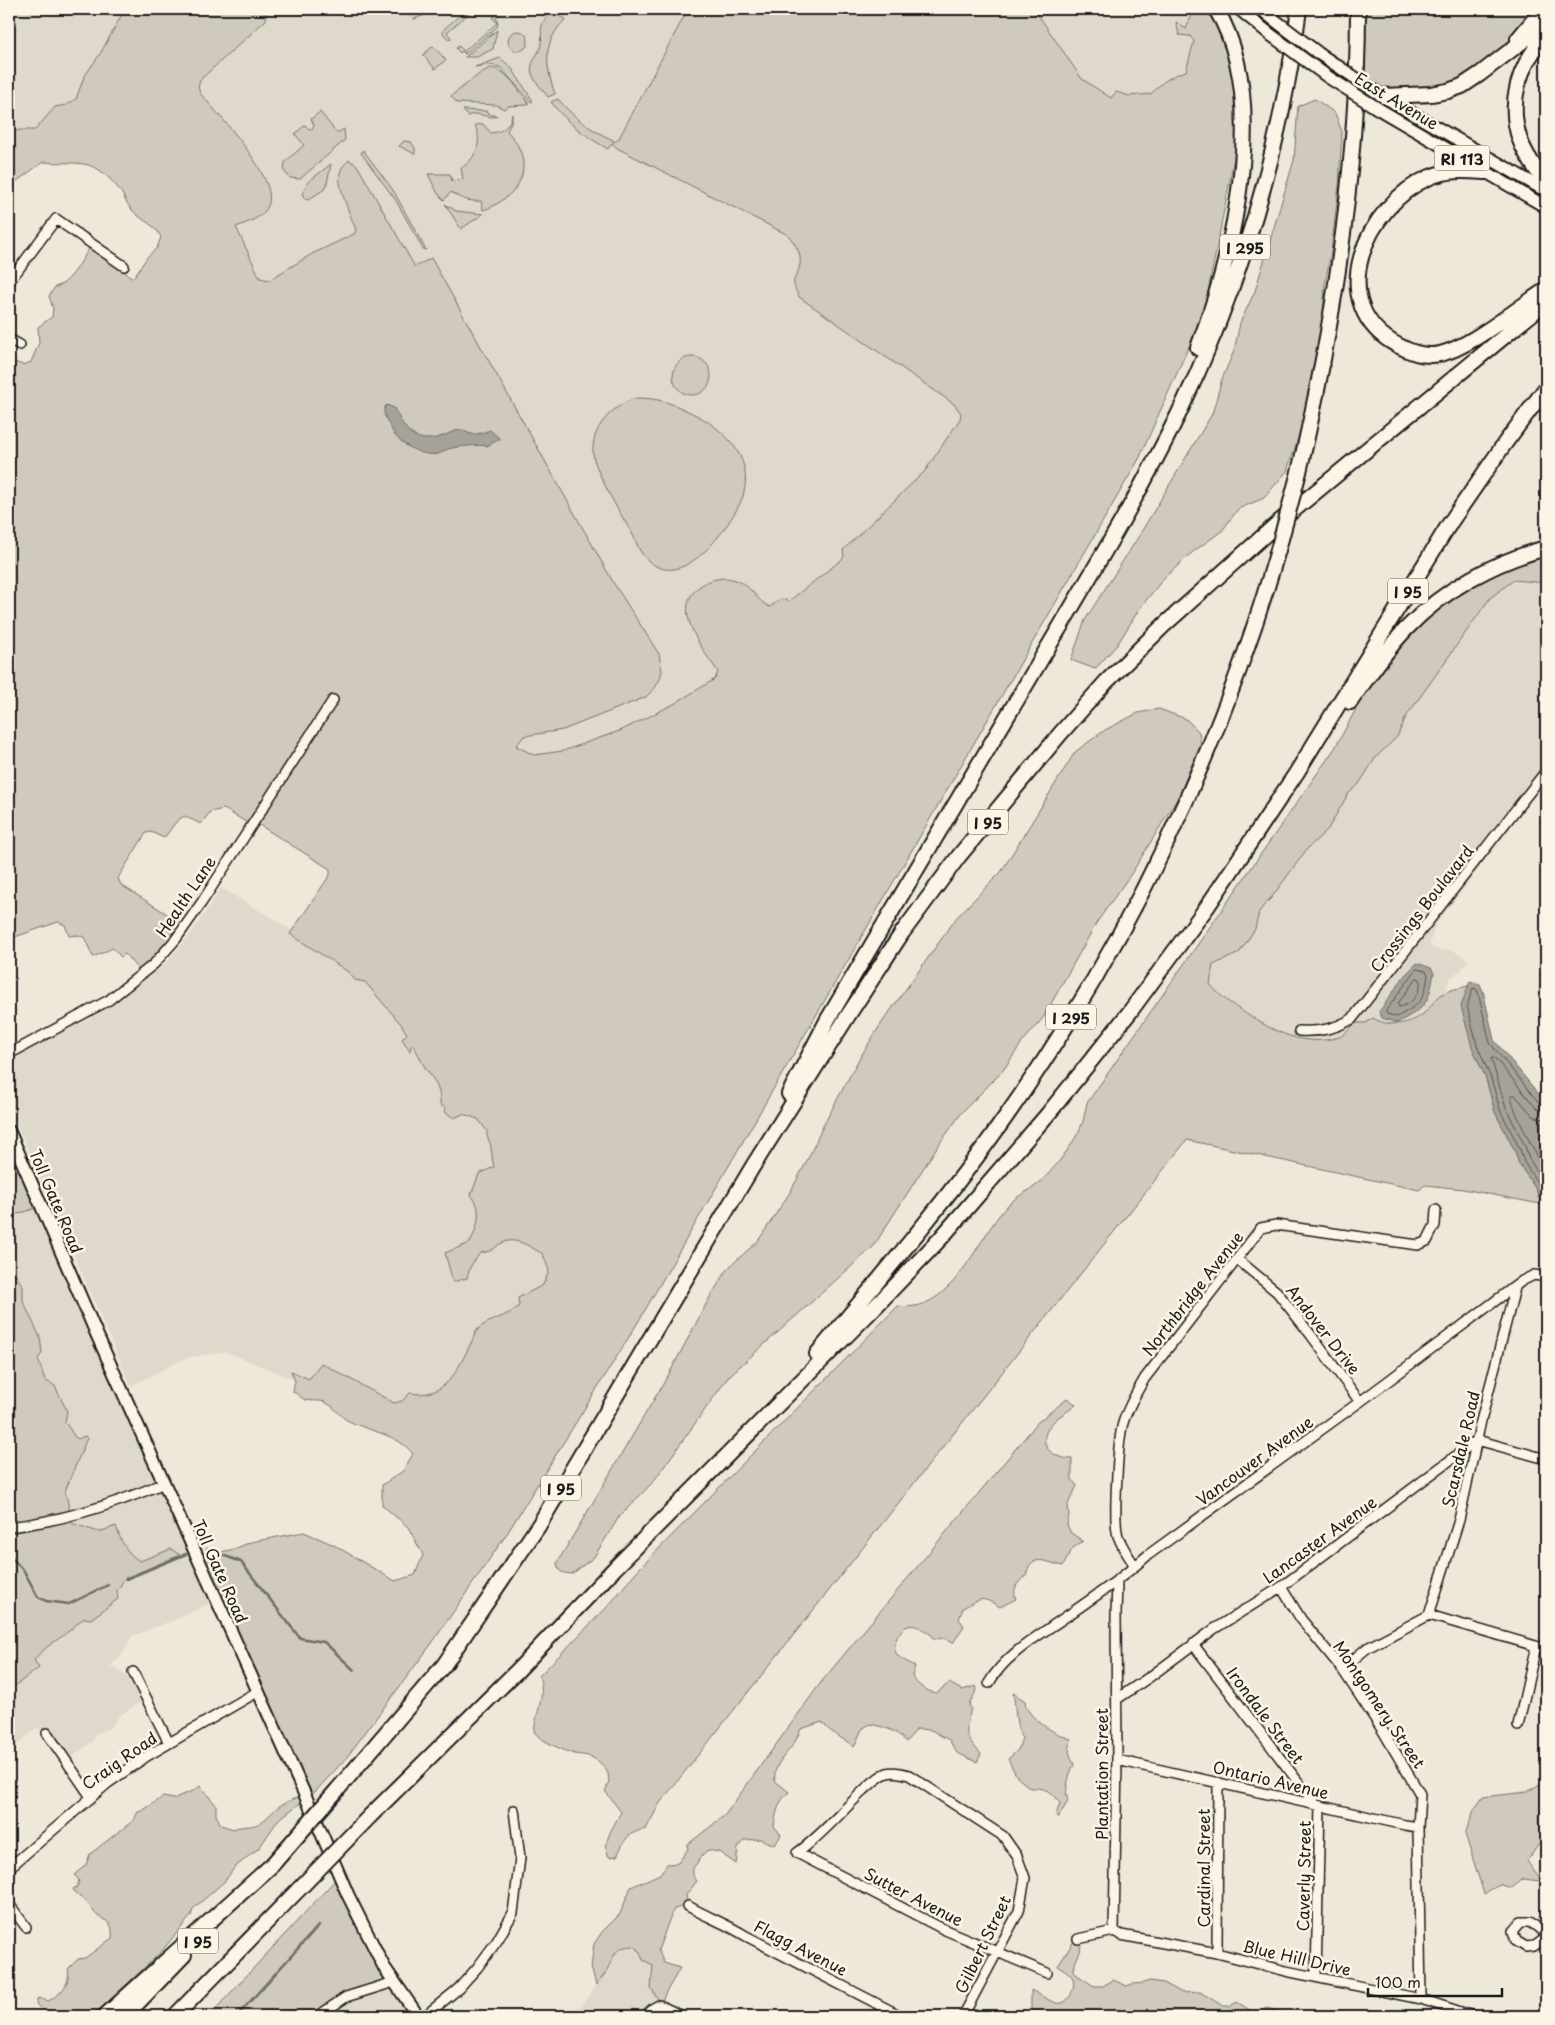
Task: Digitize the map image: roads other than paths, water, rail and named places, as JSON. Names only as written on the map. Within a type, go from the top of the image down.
[{"type":"highway","points":[[1152,468],[1211,312],[1231,235],[1240,184],[1244,122],[1241,87],[1231,41],[1216,9]]},
{"type":"highway","name":"I 295","points":[[754,1166],[828,1018],[1104,552],[1152,468],[1177,418],[1227,300],[1247,239],[1280,116],[1299,9]]},
{"type":"highway","name":"I 295","points":[[761,1422],[965,1173],[1044,1061],[1094,979],[1158,858],[1208,749],[1243,658],[1278,550],[1299,472],[1320,379],[1337,284],[1352,140],[1360,9]]},
{"type":"highway","points":[[1511,50],[1517,39],[1543,9]]},
{"type":"highway","points":[[1379,99],[1431,94],[1462,86],[1546,23]]},
{"type":"highway","points":[[1546,36],[1534,50],[1522,70],[1516,90],[1515,107],[1520,139],[1531,163],[1546,184]]},
{"type":"highway","points":[[1486,172],[1449,172],[1432,176],[1409,189],[1387,208],[1378,218],[1360,254],[1358,280],[1363,307],[1374,325],[1394,343],[1416,353],[1431,355],[1446,352],[1465,343],[1546,290]]},
{"type":"highway","name":"I 95","points":[[125,2016],[272,1865],[444,1665],[539,1525],[754,1166],[857,1001],[920,907],[959,856],[1060,734],[1106,682],[1164,625],[1278,523],[1546,302]]},
{"type":"highway","name":"I 95","points":[[175,2016],[919,1261],[1038,1127],[1109,1039],[1163,967],[1280,800],[1450,523],[1491,462],[1546,388]]},
{"type":"highway","points":[[1280,800],[1382,657],[1419,617],[1447,594],[1480,573],[1518,556],[1546,548]]},
{"type":"highway","points":[[105,2016],[272,1865]]},
{"type":"highway","points":[[185,2016],[239,1950]]},
{"type":"main road","name":"East Avenue","points":[[1239,9],[1328,77],[1379,99],[1546,191]]},
{"type":"main road","name":"East Avenue","points":[[1261,9],[1379,99],[1486,172],[1546,207]]},
{"type":"main road","name":"Toll Gate Road","points":[[9,1130],[93,1327],[305,1794],[348,1894],[384,1967],[418,2016]]},
{"type":"street","points":[[9,282],[56,219],[124,266]]},
{"type":"street","points":[[9,339],[20,345]]},
{"type":"street","name":"Health Lane","points":[[9,1054],[110,1000],[154,964],[176,939],[202,902],[333,700]]},
{"type":"street","name":"Crossings Boulavard","points":[[1299,1031],[1319,1032],[1337,1027],[1352,1019],[1546,771]]},
{"type":"street","name":"Northbridge Avenue","points":[[1135,1566],[1117,1534],[1116,1499],[1122,1426],[1130,1404],[1145,1378],[1261,1228],[1276,1224],[1418,1244],[1428,1241],[1435,1225],[1436,1210]]},
{"type":"street","name":"Andover Drive","points":[[1237,1260],[1277,1292],[1312,1335],[1360,1402]]},
{"type":"street","name":"Vancouver Avenue","points":[[989,1683],[996,1671],[1030,1642],[1117,1581],[1148,1555],[1515,1288],[1534,1275],[1546,1277]]},
{"type":"street","name":"Scarsdale Road","points":[[1429,1615],[1459,1520],[1515,1288]]},
{"type":"street","points":[[1477,1440],[1546,1459]]},
{"type":"street","name":"Lancaster Avenue","points":[[1117,1698],[1151,1676],[1214,1629],[1281,1587],[1477,1440]]},
{"type":"street","points":[[9,1527],[47,1521],[93,1510],[164,1483]]},
{"type":"street","name":"Plantation Street","points":[[1114,1931],[1117,1760],[1117,1581]]},
{"type":"street","name":"Montgomery Street","points":[[1281,1587],[1301,1619],[1342,1669],[1384,1731],[1420,1794],[1418,1827],[1421,1999]]},
{"type":"street","points":[[1342,1669],[1367,1648],[1429,1615],[1546,1650]]},
{"type":"street","name":"Irondale Street","points":[[1193,1644],[1317,1805]]},
{"type":"street","points":[[1518,1726],[1536,1646]]},
{"type":"street","points":[[133,1672],[170,1743]]},
{"type":"street","name":"Craig Road","points":[[9,1868],[91,1797],[147,1756],[258,1692]]},
{"type":"street","points":[[47,1733],[91,1797]]},
{"type":"street","name":"Ontario Avenue","points":[[1117,1760],[1418,1827]]},
{"type":"street","name":"Gilbert Street","points":[[797,1853],[810,1844],[871,1784],[886,1773],[894,1772],[910,1775],[922,1782],[1003,1836],[1017,1856],[1025,1878],[1023,1894],[1018,1912],[963,2016]]},
{"type":"street","name":"Cardinal Street","points":[[1217,1953],[1218,1782]]},
{"type":"street","name":"Caverly Street","points":[[1316,1977],[1317,1805]]},
{"type":"street","points":[[425,2016],[458,1989],[477,1968],[497,1941],[513,1913],[520,1858],[514,1810]]},
{"type":"street","name":"Sutter Avenue","points":[[797,1853],[943,1929],[1047,1973]]},
{"type":"street","points":[[9,1904],[26,1927]]},
{"type":"street","name":"Flagg Avenue","points":[[688,1906],[718,1922],[730,1926],[901,2016]]},
{"type":"street","points":[[1078,1939],[1114,1931]]},
{"type":"street","name":"Blue Hill Drive","points":[[1114,1931],[1121,1935],[1217,1953],[1316,1977],[1421,1999],[1473,2016]]},
{"type":"street","points":[[318,2016],[346,1997],[394,1982]]},
{"type":"street","points":[[648,2016],[650,2010],[659,2005],[682,2016]]},
{"type":"water","points":[[387,405],[394,408],[402,423],[412,434],[418,437],[433,439],[460,430],[469,434],[476,434],[490,430],[500,439],[487,446],[456,447],[438,454],[418,451],[405,445],[395,435],[384,414],[384,408]]},
{"type":"water","points":[[1417,963],[1431,968],[1434,973],[1430,992],[1424,1004],[1420,1009],[1397,1023],[1382,1018],[1379,1012],[1405,975]]},
{"type":"water","points":[[1470,981],[1480,984],[1483,991],[1494,1040],[1546,1103],[1546,1206],[1540,1201],[1536,1189],[1519,1164],[1515,1151],[1495,1112],[1486,1079],[1472,1047],[1461,1006]]},
{"type":"waterway","points":[[9,805],[12,813],[9,829]]},
{"type":"waterway","points":[[207,1549],[241,1562],[300,1638],[324,1642],[354,1670]]},
{"type":"waterway","points":[[126,1579],[186,1554]]},
{"type":"waterway","points":[[9,1555],[24,1571],[38,1597],[46,1601],[69,1604],[108,1585]]},
{"type":"waterway","points":[[237,2016],[319,1925]]}]
